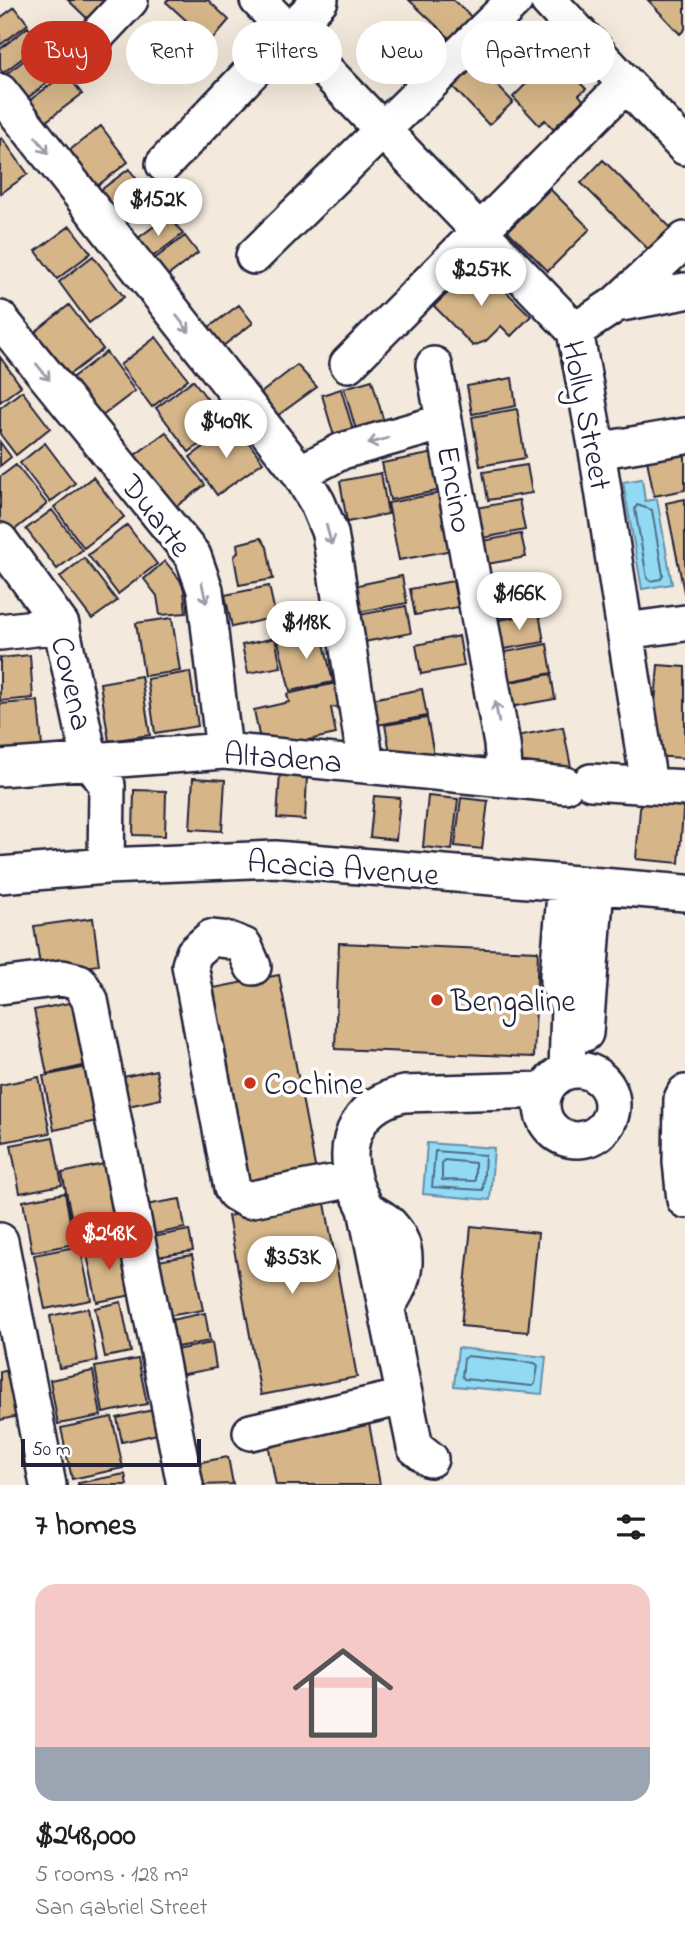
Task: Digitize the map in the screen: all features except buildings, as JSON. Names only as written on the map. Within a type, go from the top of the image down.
[{"type":"street","points":[[111,21],[131,0]]},
{"type":"street","name":"Holly Street","points":[[258,0],[279,21]]},
{"type":"street","points":[[299,21],[320,0]]},
{"type":"street","points":[[254,256],[515,0]]},
{"type":"street","points":[[548,0],[685,147]]},
{"type":"street","points":[[348,364],[626,83]]},
{"type":"street","points":[[164,164],[239,84]]},
{"type":"street","name":"Holly Street","points":[[340,84],[575,331],[597,451],[649,785]]},
{"type":"street","points":[[0,92],[300,474],[317,502],[330,533],[366,764]]},
{"type":"street","points":[[575,331],[616,304],[685,240]]},
{"type":"street","points":[[616,304],[685,291]]},
{"type":"street","name":"Duarte","points":[[0,319],[192,556],[205,590],[224,751]]},
{"type":"street","name":"Encino","points":[[434,365],[502,744],[505,779]]},
{"type":"street","points":[[300,474],[342,451],[444,422]]},
{"type":"street","points":[[597,451],[685,436]]},
{"type":"street","name":"Covena","points":[[0,541],[61,625],[90,761],[84,787],[95,820],[95,867]]},
{"type":"street","points":[[625,631],[685,623]]},
{"type":"street","points":[[0,632],[61,625]]},
{"type":"street","name":"Altadena","points":[[0,768],[224,751],[505,779],[685,788]]},
{"type":"street","name":"Acacia Avenue","points":[[0,875],[95,867],[275,859],[685,893]]},
{"type":"street","points":[[430,1459],[415,1447],[350,1144],[369,1110],[386,1098],[564,1076],[581,885]]},
{"type":"street","points":[[253,967],[244,946],[229,940],[211,938],[194,953],[190,965],[232,1188],[247,1200],[359,1194]]},
{"type":"street","points":[[0,986],[62,978],[79,982],[90,1000],[185,1485]]},
{"type":"street","points":[[685,1093],[682,1099],[681,1162],[685,1200]]},
{"type":"street","points":[[0,1241],[48,1485]]},
{"type":"street","points":[[251,1432],[404,1397]]},
{"type":"water","points":[[642,479],[645,501],[657,499],[672,584],[642,589],[623,482]]},
{"type":"water","points":[[427,1143],[494,1148],[490,1200],[423,1194]]},
{"type":"water","points":[[458,1348],[546,1357],[542,1394],[454,1386]]},
{"type":"place","name":"Bengaline","points":[[437,1000]]},
{"type":"place","name":"Cochine","points":[[250,1083]]}]
